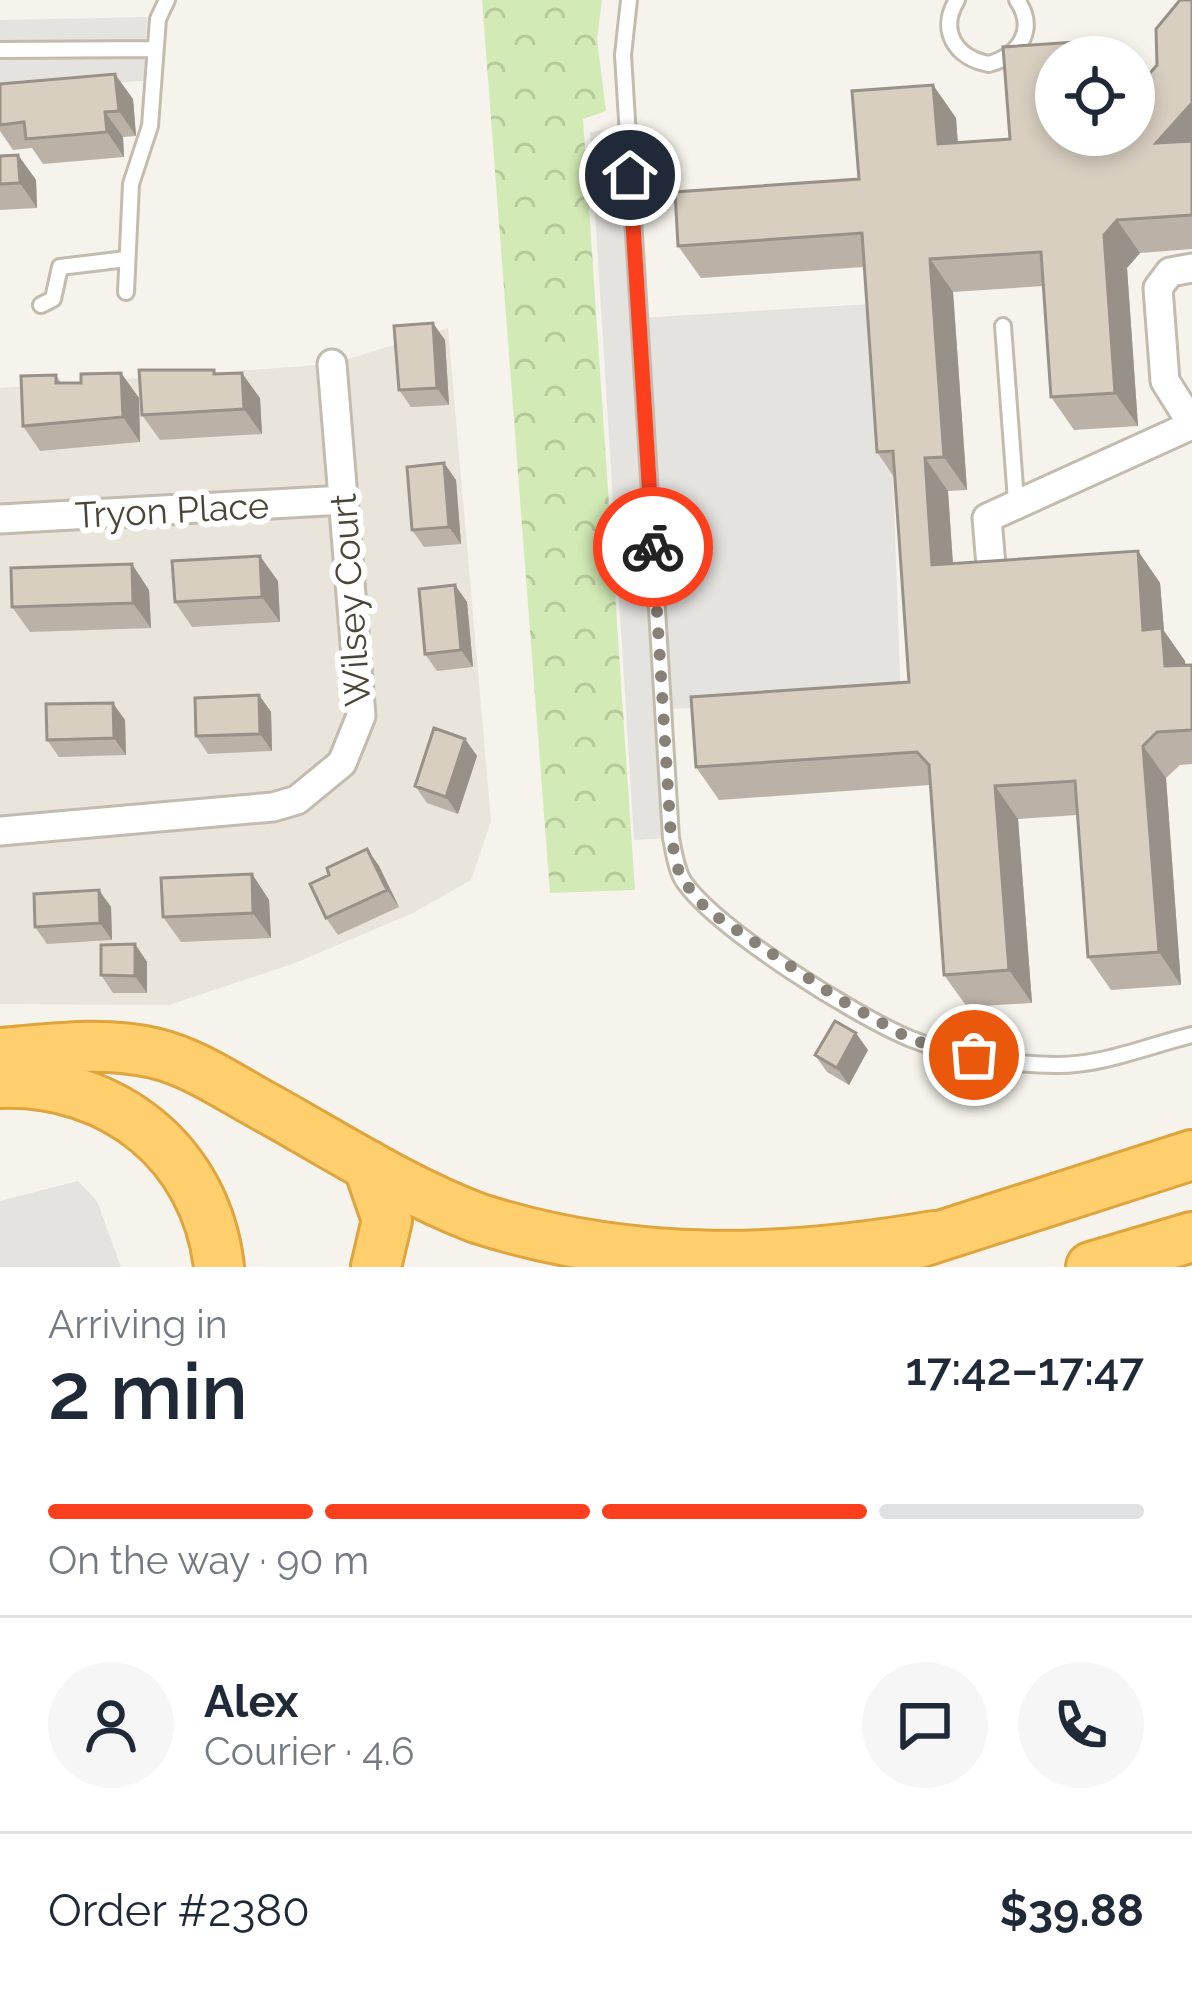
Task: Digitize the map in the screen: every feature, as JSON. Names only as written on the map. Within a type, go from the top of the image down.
[{"type":"highway","points":[[0,1053],[88,1046],[160,1054],[205,1073],[368,1165],[515,1232],[643,1259],[768,1261],[934,1236]]},
{"type":"highway","points":[[0,1083],[74,1090],[100,1098],[145,1127],[198,1192],[219,1266]]},
{"type":"highway","points":[[851,1267],[934,1236],[1192,1156]]},
{"type":"highway","points":[[368,1165],[387,1220],[376,1267]]},
{"type":"highway","points":[[1091,1267],[1192,1238]]},
{"type":"street","points":[[992,590],[987,518],[1192,424],[1165,381],[1158,288],[1171,272],[1192,268]]},
{"type":"street","name":"Wilsey Court","points":[[0,831],[273,807],[323,783],[342,763],[361,716],[332,364]]},
{"type":"street","name":"Tryon Place","points":[[0,519],[344,500]]},
{"type":"lane","points":[[125,292],[131,184],[150,126],[154,49],[166,0]]},
{"type":"lane","points":[[629,0],[622,56],[671,838],[680,877],[707,910],[841,1000],[912,1040],[974,1055],[1056,1065],[1102,1061],[1192,1035]]},
{"type":"lane","points":[[957,0],[948,27],[952,41],[974,62],[989,64],[1017,51],[1024,37],[1026,22],[1017,0]]},
{"type":"lane","points":[[0,50],[154,49]]},
{"type":"lane","points":[[41,305],[53,298],[60,268],[126,259]]},
{"type":"lane","points":[[1003,326],[1016,501]]},
{"type":"shaded area","points":[[147,17],[144,81],[0,90],[0,20]]},
{"type":"shaded area","points":[[627,127],[639,318],[887,303],[901,702],[663,709],[671,838],[634,840],[590,132]]},
{"type":"shaded area","points":[[448,328],[491,821],[471,880],[411,914],[295,963],[169,1005],[0,1004],[0,388],[332,364]]},
{"type":"shaded area","points":[[78,1181],[97,1201],[121,1267],[0,1267],[0,1201]]},
{"type":"green space","points":[[482,0],[602,0],[597,39],[606,111],[583,119],[635,890],[550,893]]},
{"type":"building","points":[[1180,0],[1192,0],[1192,103],[1156,143],[1192,141],[1192,215],[1117,220],[1104,235],[1115,393],[1051,397],[1041,252],[930,259],[944,457],[925,458],[932,565],[1138,551],[1143,630],[1162,628],[1165,666],[1192,665],[1192,730],[1157,732],[1143,746],[1159,952],[1088,957],[1075,781],[995,786],[1009,970],[944,975],[929,765],[917,752],[696,767],[691,697],[909,682],[893,451],[877,452],[862,233],[678,246],[675,192],[859,179],[852,91],[933,85],[938,144],[1010,139],[1003,47],[1035,45],[1035,156],[1155,156],[1156,29]]},
{"type":"building","points":[[115,74],[119,111],[105,112],[107,132],[26,139],[24,122],[0,125],[0,84]]},
{"type":"building","points":[[18,155],[20,183],[0,184],[0,156]]},
{"type":"building","points":[[433,323],[437,388],[399,390],[394,326]]},
{"type":"building","points":[[139,370],[242,373],[244,409],[142,415]]},
{"type":"building","points":[[121,373],[123,417],[23,426],[21,376],[56,375],[56,383],[81,383],[81,374]]},
{"type":"building","points":[[444,463],[449,527],[412,530],[407,467]]},
{"type":"building","points":[[260,556],[262,597],[175,602],[172,561]]},
{"type":"building","points":[[132,564],[133,603],[12,607],[11,568]]},
{"type":"building","points":[[455,585],[461,650],[425,654],[419,589]]},
{"type":"building","points":[[259,695],[260,734],[196,736],[195,698]]},
{"type":"building","points":[[113,703],[114,738],[47,740],[46,704]]},
{"type":"building","points":[[434,728],[465,739],[446,797],[415,786]]},
{"type":"building","points":[[367,849],[387,890],[326,918],[310,884],[329,875],[327,868]]},
{"type":"building","points":[[252,874],[253,913],[163,917],[161,878]]},
{"type":"building","points":[[99,890],[100,923],[35,927],[34,894]]},
{"type":"building","points":[[135,944],[135,976],[101,975],[101,945]]},
{"type":"building","points":[[835,1021],[856,1033],[837,1068],[815,1055]]},
{"type":"way so far","points":[[653,547],[671,838],[680,877],[707,910],[841,1000],[912,1040],[974,1055]]},
{"type":"route","points":[[630,175],[653,547]]}]
